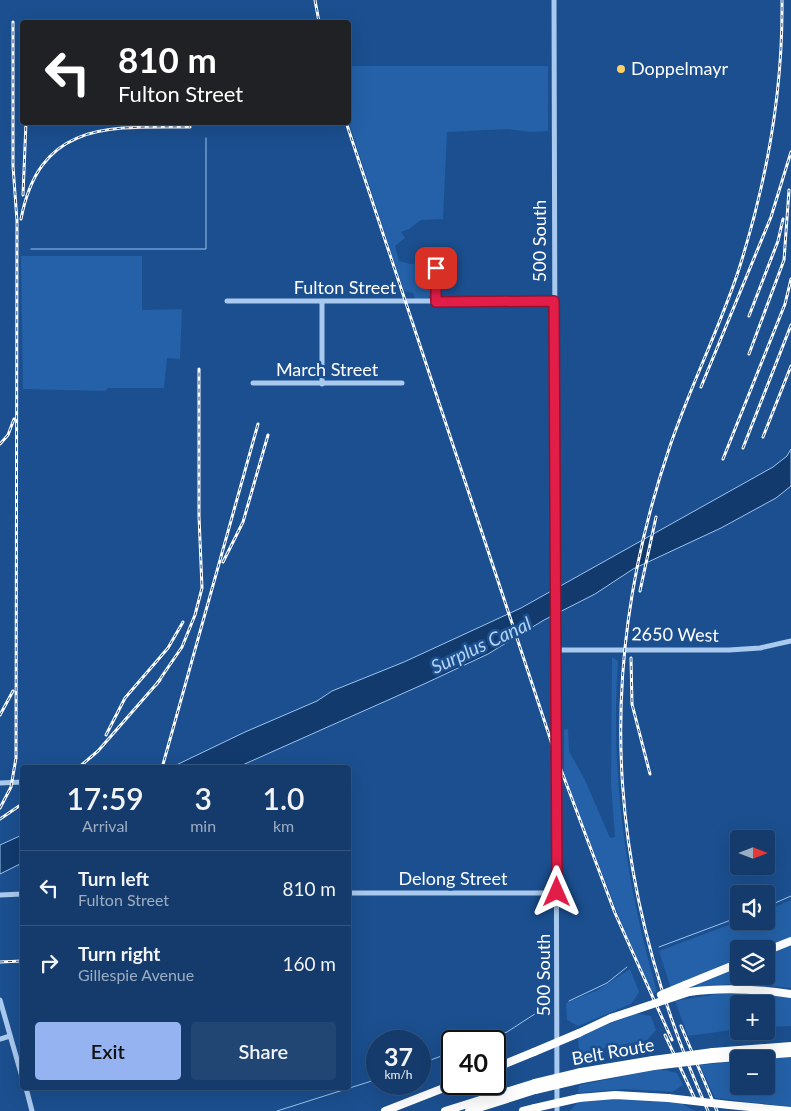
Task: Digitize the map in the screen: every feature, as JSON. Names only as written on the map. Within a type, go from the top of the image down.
[{"type":"highway","points":[[775,948],[791,941]]},
{"type":"highway","points":[[506,1063],[611,1018],[687,989],[730,968]]},
{"type":"highway","points":[[687,989],[759,989],[791,994]]},
{"type":"highway","name":"Belt Route","points":[[445,1111],[581,1076],[654,1063],[791,1046]]},
{"type":"highway","name":"Belt Route","points":[[712,1056],[791,1053]]},
{"type":"highway","name":"Belt Route","points":[[469,1111],[535,1087]]},
{"type":"highway","points":[[385,1111],[441,1089]]},
{"type":"highway","points":[[523,1111],[579,1098],[615,1095],[668,1098],[790,1111]]},
{"type":"street","name":"500 South","points":[[554,0],[558,1111]]},
{"type":"street","points":[[436,268],[436,302]]},
{"type":"street","name":"Fulton Street","points":[[227,301],[554,301]]},
{"type":"street","points":[[322,302],[322,384]]},
{"type":"street","name":"March Street","points":[[253,383],[402,384]]},
{"type":"street","name":"2650 West","points":[[557,650],[729,650],[760,648],[791,641]]},
{"type":"street","points":[[0,783],[20,782]]},
{"type":"street","name":"Delong Street","points":[[351,893],[557,892]]},
{"type":"street","points":[[0,895],[20,894]]},
{"type":"street","points":[[0,1000],[20,1070]]},
{"type":"street","points":[[0,1039],[10,1036]]},
{"type":"street","points":[[27,1090],[32,1111]]},
{"type":"shaded area","points":[[351,66],[548,66],[548,131],[530,132],[508,129],[447,132],[443,219],[421,220],[409,229],[401,232],[405,238],[395,246],[399,261],[410,264],[427,263],[430,265],[431,294],[428,298],[415,299],[413,293],[404,291],[350,125]]},
{"type":"shaded area","points":[[21,256],[142,256],[142,310],[182,309],[180,359],[167,358],[164,388],[108,388],[105,391],[23,389]]},
{"type":"shaded area","points":[[612,657],[618,661],[616,746],[623,829],[637,911],[657,992],[653,994],[623,927],[564,774],[564,730],[568,729],[569,751],[585,780],[610,838],[615,837],[611,784]]},
{"type":"shaded area","points":[[791,900],[791,937],[775,944],[775,940],[730,940],[730,964],[671,989],[659,951],[730,924],[730,930],[775,930],[775,907]]},
{"type":"shaded area","points":[[791,944],[791,988],[759,985],[775,985],[775,951]]},
{"type":"shaded area","points":[[630,969],[639,992],[631,1004],[578,1026],[567,1020],[566,1003],[598,990]]},
{"type":"shaded area","points":[[730,971],[730,984],[687,989]]},
{"type":"shaded area","points":[[736,991],[773,995],[730,995],[730,1030],[688,1036],[675,1001]]},
{"type":"shaded area","points":[[775,995],[791,997],[791,1026],[775,1027]]},
{"type":"shaded area","points":[[634,1013],[651,1016],[656,1030],[647,1040],[579,1053],[578,1037]]},
{"type":"shaded area","points":[[791,1057],[791,1107],[715,1098],[700,1065],[730,1062],[730,1095],[775,1095],[775,1058]]},
{"type":"shaded area","points":[[660,1069],[677,1073],[683,1085],[672,1092],[625,1089],[578,1093],[579,1085]]},
{"type":"shaded area","points":[[627,1098],[679,1102],[695,1111],[570,1111],[578,1102]]},
{"type":"water","name":"Surplus Canal","points":[[791,449],[791,486],[776,498],[721,528],[633,569],[595,594],[544,620],[488,654],[242,765],[176,765],[245,732],[317,701],[332,691],[404,662],[521,608],[773,467],[787,456]]},
{"type":"water","points":[[20,836],[20,864],[0,874],[0,845]]},
{"type":"waterway","points":[[31,249],[206,249],[206,138]]},
{"type":"waterway","points":[[775,903],[791,896]]},
{"type":"waterway","points":[[659,947],[730,920]]},
{"type":"waterway","points":[[569,1001],[607,983],[627,967]]},
{"type":"waterway","points":[[506,1032],[544,1008]]},
{"type":"waterway","points":[[431,1060],[441,1056]]},
{"type":"waterway","points":[[351,1088],[366,1083]]},
{"type":"waterway","points":[[277,1111],[343,1090]]},
{"type":"railway","points":[[315,0],[319,20]]},
{"type":"railway","points":[[708,1111],[675,1029],[650,947],[632,866],[622,784],[621,702],[628,619],[644,534],[669,449],[738,272],[757,206],[776,104],[782,35],[782,0]]},
{"type":"railway","points":[[0,808],[11,787],[16,758],[17,221],[13,166],[13,22]]},
{"type":"railway","points":[[23,195],[26,125]]},
{"type":"railway","points":[[347,125],[557,759],[615,913],[672,1040]]},
{"type":"railway","points":[[21,219],[30,187],[44,163],[62,146],[83,136],[106,130],[133,127],[190,127]]},
{"type":"railway","points":[[701,387],[771,217],[791,152]]},
{"type":"railway","points":[[749,354],[784,260],[789,190]]},
{"type":"railway","points":[[749,316],[778,241],[783,219]]},
{"type":"railway","points":[[723,459],[785,304],[791,279]]},
{"type":"railway","points":[[743,448],[791,325]]},
{"type":"railway","points":[[763,437],[791,366]]},
{"type":"railway","points":[[156,685],[182,647],[195,615],[202,588],[199,516],[199,369]]},
{"type":"railway","points":[[0,444],[8,435],[14,419]]},
{"type":"railway","points":[[163,765],[258,424]]},
{"type":"railway","points":[[223,562],[243,522],[268,435]]},
{"type":"railway","points":[[640,591],[656,517]]},
{"type":"railway","points":[[106,735],[125,698],[168,648],[183,622]]},
{"type":"railway","points":[[631,658],[632,704],[650,774]]},
{"type":"railway","points":[[82,765],[98,751],[160,680]]},
{"type":"railway","points":[[0,715],[13,691]]},
{"type":"railway","points":[[0,819],[20,805]]},
{"type":"railway","points":[[0,962],[20,961]]},
{"type":"railway","points":[[681,1026],[717,1111]]},
{"type":"railway","points":[[665,1035],[695,1099]]},
{"type":"place","name":"Doppelmayr","points":[[621,69]]},
{"type":"route","points":[[436,268],[436,302],[554,301],[557,568],[557,892]]}]
